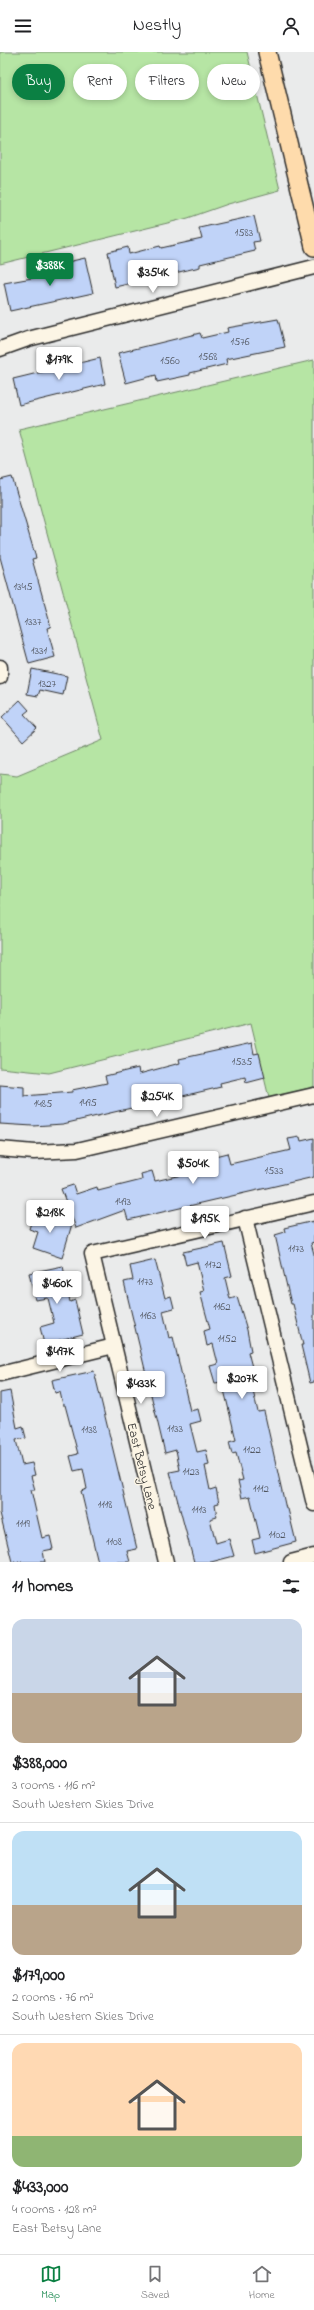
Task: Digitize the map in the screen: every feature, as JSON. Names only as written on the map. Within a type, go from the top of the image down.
[{"type":"main road","points":[[267,52],[314,247]]},
{"type":"street","points":[[0,349],[28,339],[314,267]]},
{"type":"street","points":[[0,1149],[34,1152],[77,1150],[314,1095]]},
{"type":"street","points":[[314,1203],[245,1218],[314,1504]]},
{"type":"street","name":"East Betsy Lane","points":[[166,1562],[92,1254],[245,1218]]},
{"type":"street","points":[[0,1374],[114,1346]]},
{"type":"street","points":[[291,1562],[314,1556]]},
{"type":"green space","points":[[0,52],[247,52],[250,64],[207,64],[207,100],[258,100],[280,190],[228,204],[188,218],[0,264]]},
{"type":"green space","points":[[314,360],[314,1087],[269,1098],[251,1023],[49,1073],[0,1068],[0,774],[17,776],[103,740],[19,429]]},
{"type":"building","points":[[254,216],[260,241],[253,242],[255,251],[200,264],[200,267],[115,287],[108,252],[128,247],[129,254],[160,246],[161,248],[202,239],[199,228]]},
{"type":"building","points":[[85,258],[93,293],[10,311],[4,283],[66,272],[63,263]]},
{"type":"building","points":[[278,319],[285,347],[226,359],[227,364],[190,373],[190,375],[157,382],[156,375],[126,383],[118,353],[200,333],[202,338],[228,332],[227,328]]},
{"type":"building","points":[[100,358],[105,384],[19,405],[13,379]]},
{"type":"building","points":[[12,477],[36,558],[32,559],[51,627],[47,628],[55,657],[29,664],[0,557],[0,480]]},
{"type":"building","points":[[32,669],[67,676],[63,695],[40,690],[38,696],[27,694]]},
{"type":"building","points":[[20,700],[29,710],[24,714],[37,728],[23,741],[2,717]]},
{"type":"building","points":[[252,1043],[254,1054],[259,1053],[265,1078],[246,1083],[245,1077],[220,1083],[221,1087],[63,1124],[33,1126],[0,1124],[0,1085],[24,1087],[24,1096],[72,1092],[72,1090],[107,1083],[105,1076],[138,1068],[139,1074],[180,1063],[179,1059]]},
{"type":"building","points":[[300,1137],[301,1141],[314,1138],[314,1177],[128,1220],[125,1210],[76,1228],[61,1189],[73,1185],[76,1194],[97,1187],[98,1191],[142,1180],[141,1174],[152,1171],[155,1181],[181,1175],[179,1168],[215,1160],[215,1156],[227,1153],[230,1164],[291,1150],[288,1139]]},
{"type":"building","points":[[34,1212],[72,1224],[62,1258],[33,1248],[38,1232],[29,1229]]},
{"type":"building","points":[[314,1221],[314,1242],[311,1243],[314,1254],[314,1382],[310,1383],[301,1345],[303,1345],[293,1304],[291,1304],[275,1235],[285,1232],[284,1228]]},
{"type":"building","points":[[224,1243],[232,1276],[225,1278],[230,1299],[237,1297],[247,1330],[251,1351],[248,1352],[258,1390],[253,1391],[258,1412],[264,1411],[286,1509],[288,1509],[296,1542],[255,1553],[252,1540],[260,1538],[250,1496],[242,1498],[238,1481],[243,1480],[236,1453],[232,1454],[229,1442],[236,1440],[227,1402],[222,1382],[215,1383],[210,1366],[218,1364],[213,1344],[207,1346],[204,1331],[210,1329],[200,1292],[204,1291],[197,1262],[186,1265],[183,1252]]},
{"type":"building","points":[[155,1260],[165,1298],[171,1296],[174,1308],[163,1311],[169,1338],[173,1337],[190,1411],[198,1409],[201,1421],[190,1424],[197,1452],[206,1450],[209,1465],[205,1466],[210,1490],[216,1488],[219,1503],[215,1504],[217,1517],[210,1519],[216,1543],[229,1539],[234,1556],[211,1562],[194,1562],[170,1472],[180,1470],[176,1450],[165,1453],[124,1282],[133,1280],[130,1266]]},
{"type":"building","points":[[63,1266],[70,1302],[75,1300],[83,1334],[44,1344],[40,1327],[54,1323],[48,1298],[35,1300],[29,1273]]},
{"type":"building","points":[[94,1371],[137,1549],[127,1551],[130,1562],[98,1562],[81,1491],[87,1489],[83,1469],[74,1471],[70,1456],[78,1454],[65,1405],[63,1405],[60,1392],[55,1393],[52,1380]]},
{"type":"building","points":[[10,1391],[17,1428],[23,1426],[26,1438],[16,1440],[22,1465],[32,1463],[35,1475],[31,1476],[35,1490],[31,1490],[42,1538],[50,1536],[53,1549],[43,1551],[45,1562],[12,1562],[0,1513],[0,1393]]}]
